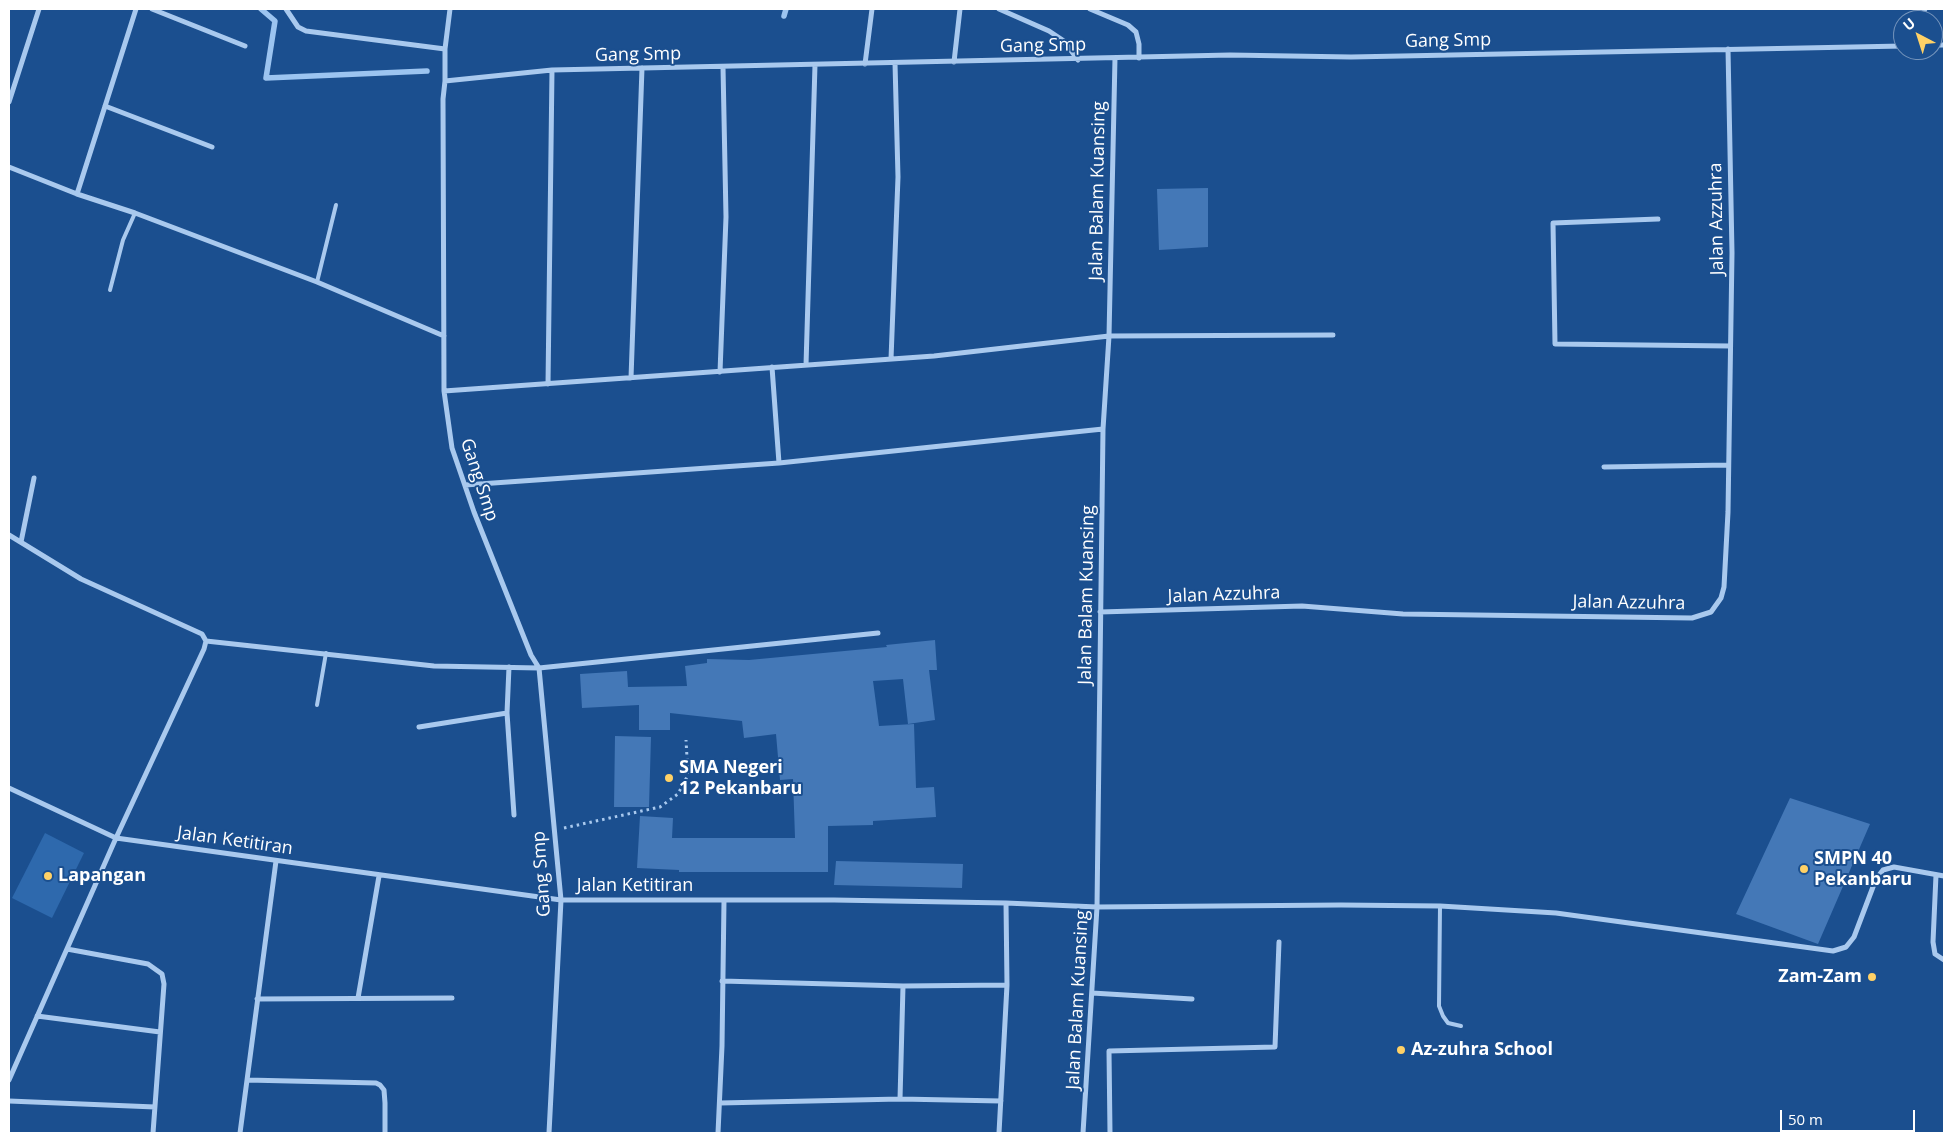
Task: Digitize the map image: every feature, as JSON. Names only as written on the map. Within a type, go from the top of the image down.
[{"type":"street","points":[[9,102],[39,9]]},
{"type":"street","points":[[77,194],[136,9]]},
{"type":"street","points":[[152,9],[245,46]]},
{"type":"street","points":[[286,9],[298,27],[306,31],[445,49]]},
{"type":"street","points":[[445,81],[445,49],[450,9]]},
{"type":"street","points":[[865,64],[872,9]]},
{"type":"street","points":[[954,62],[960,9]]},
{"type":"street","points":[[999,9],[1049,31],[1064,41],[1078,60]]},
{"type":"street","points":[[1090,9],[1128,25],[1136,32],[1139,44],[1139,58]]},
{"type":"street","name":"Gang Smp","points":[[549,1133],[561,900],[539,668],[531,655],[452,448],[444,391],[445,81],[552,70],[1078,60],[1230,55],[1351,57],[1893,46]]},
{"type":"street","name":"Jalan Azzuhra","points":[[1100,612],[1302,606],[1403,614],[1692,618],[1711,612],[1721,598],[1724,587],[1728,465],[1732,253],[1728,49]]},
{"type":"street","name":"Jalan Balam Kuansing","points":[[1083,1133],[1097,907],[1103,429],[1109,336],[1115,58]]},
{"type":"street","points":[[891,359],[898,177],[895,64]]},
{"type":"street","points":[[806,365],[815,65]]},
{"type":"street","points":[[720,372],[726,218],[723,66]]},
{"type":"street","points":[[631,378],[642,68]]},
{"type":"street","points":[[548,384],[552,70]]},
{"type":"street","points":[[104,106],[212,147]]},
{"type":"street","points":[[9,167],[77,194],[134,213],[317,282],[444,336]]},
{"type":"street","points":[[1658,219],[1553,223],[1555,344],[1730,346]]},
{"type":"street","points":[[444,391],[934,356],[1109,336],[1333,335]]},
{"type":"street","points":[[772,367],[779,463]]},
{"type":"street","points":[[465,485],[779,463],[1103,429]]},
{"type":"street","points":[[1604,467],[1728,465]]},
{"type":"street","points":[[21,542],[34,478]]},
{"type":"street","points":[[9,536],[81,579],[202,634],[206,640],[204,650],[116,838],[9,1080]]},
{"type":"street","points":[[206,640],[434,666],[539,668],[878,633]]},
{"type":"street","points":[[509,667],[507,713],[514,815]]},
{"type":"street","points":[[419,727],[507,713]]},
{"type":"street","name":"Jalan Ketitiran","points":[[9,788],[116,838],[561,900],[834,900],[1006,903],[1097,907],[1440,906],[1556,913],[1832,951],[1846,947],[1854,937],[1876,879],[1883,870],[1894,867],[1936,875]]},
{"type":"street","points":[[240,1133],[276,861]]},
{"type":"street","points":[[1944,876],[1936,875],[1933,942],[1935,954],[1944,960]]},
{"type":"street","points":[[358,998],[380,876]]},
{"type":"street","points":[[718,1133],[722,1046],[724,901]]},
{"type":"street","points":[[999,1133],[1007,985],[1006,903]]},
{"type":"street","points":[[1110,1133],[1109,1051],[1275,1047],[1279,942]]},
{"type":"street","points":[[67,949],[148,964],[162,974],[164,984],[153,1133]]},
{"type":"street","points":[[722,981],[903,986],[1007,985]]},
{"type":"street","points":[[900,1099],[903,986]]},
{"type":"street","points":[[1092,993],[1192,999]]},
{"type":"street","points":[[257,999],[452,998]]},
{"type":"street","points":[[37,1016],[160,1032]]},
{"type":"street","points":[[246,1080],[376,1083],[384,1090],[385,1133]]},
{"type":"street","points":[[720,1102],[900,1099],[1001,1101]]},
{"type":"street","points":[[9,1101],[155,1107]]},
{"type":"lane","points":[[317,282],[336,205]]},
{"type":"lane","points":[[110,290],[123,240],[134,213]]},
{"type":"lane","points":[[317,705],[326,653]]},
{"type":"lane","points":[[1440,906],[1439,1006],[1445,1020],[1452,1025],[1461,1026]]},
{"type":"path","points":[[553,831],[660,807],[678,794],[688,775],[686,740]]},
{"type":"shaded area","name":"Lapangan","points":[[45,833],[84,853],[52,918],[12,898]]},
{"type":"building","points":[[1208,188],[1208,247],[1159,250],[1157,189]]},
{"type":"building","points":[[935,640],[937,670],[929,670],[935,720],[908,724],[903,679],[873,681],[879,726],[914,724],[916,788],[934,787],[936,817],[873,821],[873,825],[828,826],[828,872],[679,872],[679,870],[637,868],[640,816],[673,818],[672,838],[795,838],[793,779],[780,780],[776,734],[744,738],[742,721],[670,713],[670,730],[639,730],[639,705],[582,708],[580,674],[627,671],[628,687],[687,686],[685,666],[707,663],[707,659],[749,660],[887,647],[886,645]]},
{"type":"building","points":[[615,736],[651,737],[649,807],[614,807]]},
{"type":"building","name":"SMPN 40 Pekanbaru","points":[[1790,798],[1870,824],[1818,944],[1736,914]]},
{"type":"building","points":[[836,861],[963,864],[962,888],[834,885]]},
{"type":"waterway","points":[[261,9],[275,21],[266,78],[427,71]]},
{"type":"waterway","points":[[784,16],[786,9]]},
{"type":"place","name":"SMA Negeri 12 Pekanbaru","points":[[669,778]]},
{"type":"place","name":"SMPN 40 Pekanbaru","points":[[1804,869]]},
{"type":"place","name":"Lapangan","points":[[48,876]]},
{"type":"place","name":"Zam-Zam","points":[[1872,977]]},
{"type":"place","name":"Az-zuhra School","points":[[1401,1050]]}]
